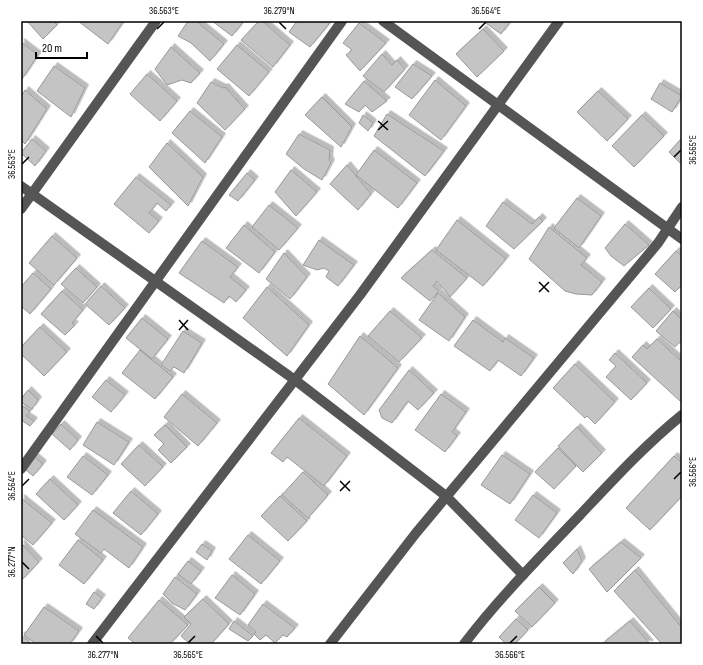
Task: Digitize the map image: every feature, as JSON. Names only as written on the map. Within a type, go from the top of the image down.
[{"type":"street","points":[[21,209],[156,21]]},
{"type":"street","points":[[21,469],[157,282],[342,21]]},
{"type":"street","points":[[383,21],[498,104],[667,230],[682,239]]},
{"type":"street","points":[[92,644],[360,295],[559,21]]},
{"type":"street","points":[[21,186],[295,380],[446,496],[523,575]]},
{"type":"street","points":[[330,644],[446,496],[667,230],[682,207]]},
{"type":"street","points":[[464,644],[489,610],[655,436],[682,415]]},
{"type":"building","points":[[27,21],[53,21],[57,25],[43,39]]},
{"type":"building","points":[[78,21],[121,21],[123,22],[108,44]]},
{"type":"building","points":[[188,21],[196,21],[224,44],[210,61],[191,43],[178,36]]},
{"type":"building","points":[[212,21],[244,21],[232,36]]},
{"type":"building","points":[[259,21],[262,21],[290,45],[273,67],[241,40]]},
{"type":"building","points":[[297,21],[326,21],[329,24],[310,47],[289,32]]},
{"type":"building","points":[[483,21],[511,21],[501,34]]},
{"type":"building","points":[[359,23],[386,43],[360,71],[346,55],[352,50],[343,43]]},
{"type":"building","points":[[483,29],[504,51],[477,77],[456,54]]},
{"type":"building","points":[[21,42],[38,55],[22,79],[21,79]]},
{"type":"building","points":[[237,45],[269,72],[249,96],[217,69]]},
{"type":"building","points":[[171,47],[200,73],[191,83],[182,80],[167,85],[155,69]]},
{"type":"building","points":[[382,54],[392,65],[397,60],[405,69],[384,92],[363,76]]},
{"type":"building","points":[[413,64],[432,76],[412,99],[395,87]]},
{"type":"building","points":[[54,66],[85,88],[71,117],[37,91]]},
{"type":"building","points":[[147,74],[177,101],[160,121],[130,94]]},
{"type":"building","points":[[435,80],[466,106],[441,140],[409,115]]},
{"type":"building","points":[[364,81],[387,101],[372,112],[365,105],[359,112],[345,104]]},
{"type":"building","points":[[211,82],[223,88],[225,87],[245,109],[225,130],[197,103]]},
{"type":"building","points":[[660,83],[682,96],[672,112],[651,99]]},
{"type":"building","points":[[25,90],[47,109],[25,144],[21,140],[21,97]]},
{"type":"building","points":[[598,91],[628,119],[607,141],[577,112]]},
{"type":"building","points":[[322,97],[352,127],[341,147],[305,115]]},
{"type":"building","points":[[190,111],[222,137],[205,163],[172,133]]},
{"type":"building","points":[[387,114],[444,151],[425,176],[374,136]]},
{"type":"building","points":[[363,115],[373,123],[368,131],[359,123]]},
{"type":"building","points":[[642,115],[664,136],[634,167],[612,146]]},
{"type":"building","points":[[299,134],[330,150],[329,159],[331,163],[322,180],[304,169],[286,154]]},
{"type":"building","points":[[682,138],[682,165],[669,152]]},
{"type":"building","points":[[32,139],[46,151],[35,166],[21,153]]},
{"type":"building","points":[[167,143],[203,177],[188,206],[149,167]]},
{"type":"building","points":[[374,150],[417,183],[398,208],[356,175]]},
{"type":"building","points":[[347,165],[371,194],[358,210],[330,184]]},
{"type":"building","points":[[291,170],[317,192],[296,216],[275,192]]},
{"type":"building","points":[[247,173],[255,180],[238,201],[229,195]]},
{"type":"building","points":[[136,177],[171,205],[166,211],[157,203],[149,213],[159,221],[149,233],[114,204]]},
{"type":"building","points":[[577,198],[601,216],[579,248],[554,228]]},
{"type":"building","points":[[503,202],[532,224],[539,217],[543,221],[514,249],[486,226]]},
{"type":"building","points":[[269,205],[298,228],[279,250],[252,227]]},
{"type":"building","points":[[457,220],[506,259],[483,286],[436,250]]},
{"type":"building","points":[[625,224],[649,245],[624,266],[611,256],[605,248]]},
{"type":"building","points":[[244,225],[275,252],[259,273],[226,248]]},
{"type":"building","points":[[549,227],[587,258],[581,265],[602,282],[592,295],[576,294],[565,291],[529,259]]},
{"type":"building","points":[[52,236],[77,258],[54,285],[29,263]]},
{"type":"building","points":[[319,240],[354,265],[338,286],[326,277],[329,271],[324,268],[317,270],[303,265]]},
{"type":"building","points":[[202,241],[238,267],[230,277],[246,290],[236,302],[229,296],[224,303],[179,273]]},
{"type":"building","points":[[432,250],[467,278],[450,297],[437,281],[433,286],[439,291],[430,301],[401,278]]},
{"type":"building","points":[[676,251],[682,256],[682,285],[675,292],[655,274]]},
{"type":"building","points":[[284,253],[307,277],[290,299],[266,279]]},
{"type":"building","points":[[76,268],[97,287],[83,303],[61,284]]},
{"type":"building","points":[[33,273],[51,289],[30,314],[21,306],[21,287]]},
{"type":"building","points":[[101,286],[125,308],[109,325],[85,304]]},
{"type":"building","points":[[267,287],[309,325],[287,356],[243,318]]},
{"type":"building","points":[[649,288],[671,309],[653,328],[631,307]]},
{"type":"building","points":[[62,291],[83,310],[72,323],[75,325],[65,335],[41,314]]},
{"type":"building","points":[[438,293],[465,317],[449,341],[419,320]]},
{"type":"building","points":[[390,311],[422,338],[399,362],[368,336]]},
{"type":"building","points":[[673,311],[682,320],[682,340],[675,347],[656,331]]},
{"type":"building","points":[[142,318],[168,339],[152,359],[126,338]]},
{"type":"building","points":[[473,320],[503,342],[505,338],[534,358],[521,376],[498,360],[490,371],[454,346]]},
{"type":"building","points":[[40,327],[67,352],[44,376],[21,354],[21,347]]},
{"type":"building","points":[[183,331],[202,343],[184,373],[174,367],[170,371],[161,365]]},
{"type":"building","points":[[360,336],[398,368],[364,415],[328,384]]},
{"type":"building","points":[[657,339],[682,362],[682,399],[680,401],[632,357],[643,345],[647,349]]},
{"type":"building","points":[[140,350],[173,377],[155,399],[122,373]]},
{"type":"building","points":[[615,353],[647,383],[631,400],[606,377],[616,366],[609,360]]},
{"type":"building","points":[[575,364],[615,402],[595,424],[587,416],[585,418],[553,388]]},
{"type":"building","points":[[409,370],[434,393],[418,410],[408,401],[392,423],[382,418],[379,410]]},
{"type":"building","points":[[106,380],[125,395],[111,412],[92,397]]},
{"type":"building","points":[[28,390],[38,400],[32,409],[21,402],[21,399]]},
{"type":"building","points":[[182,394],[217,423],[198,446],[164,417]]},
{"type":"building","points":[[441,394],[466,412],[452,432],[457,436],[445,452],[415,430]]},
{"type":"building","points":[[21,405],[30,411],[26,416],[34,421],[30,426],[21,420]]},
{"type":"building","points":[[299,418],[347,456],[324,486],[287,457],[283,462],[271,453]]},
{"type":"building","points":[[97,422],[129,442],[114,465],[83,445]]},
{"type":"building","points":[[61,424],[78,440],[70,450],[52,434]]},
{"type":"building","points":[[165,425],[187,447],[171,463],[158,450],[164,444],[154,435]]},
{"type":"building","points":[[577,427],[602,453],[583,472],[558,446]]},
{"type":"building","points":[[139,445],[163,467],[145,486],[121,464]]},
{"type":"building","points":[[558,448],[576,466],[554,489],[535,472]]},
{"type":"building","points":[[502,455],[530,474],[510,504],[481,485]]},
{"type":"building","points":[[83,456],[108,475],[92,495],[67,477]]},
{"type":"building","points":[[674,456],[682,463],[682,496],[650,530],[626,508]]},
{"type":"building","points":[[35,457],[43,464],[33,476],[25,469]]},
{"type":"building","points":[[303,472],[328,495],[308,518],[282,495]]},
{"type":"building","points":[[50,479],[78,505],[64,520],[36,494]]},
{"type":"building","points":[[131,491],[158,514],[141,535],[113,513]]},
{"type":"building","points":[[533,495],[557,513],[539,538],[515,520]]},
{"type":"building","points":[[280,496],[307,521],[288,541],[261,516]]},
{"type":"building","points":[[21,498],[52,523],[33,545],[21,535]]},
{"type":"building","points":[[93,510],[143,547],[129,568],[104,549],[101,553],[75,534]]},
{"type":"building","points":[[248,535],[280,561],[261,584],[229,559]]},
{"type":"building","points":[[78,540],[103,560],[84,584],[59,565]]},
{"type":"building","points":[[621,542],[641,558],[607,592],[589,569]]},
{"type":"building","points":[[21,543],[39,562],[21,581]]},
{"type":"building","points":[[202,544],[212,551],[207,560],[196,552]]},
{"type":"building","points":[[577,549],[582,561],[573,574],[563,563]]},
{"type":"building","points":[[188,561],[201,571],[191,584],[178,574]]},
{"type":"building","points":[[635,570],[682,628],[682,641],[679,644],[662,644],[614,591]]},
{"type":"building","points":[[232,575],[255,594],[240,615],[215,598]]},
{"type":"building","points":[[175,577],[197,594],[185,610],[172,603],[163,594]]},
{"type":"building","points":[[539,587],[555,603],[532,627],[515,611]]},
{"type":"building","points":[[94,592],[102,598],[94,609],[86,604]]},
{"type":"building","points":[[203,599],[229,624],[211,644],[190,644],[181,636],[191,624],[184,617]]},
{"type":"building","points":[[159,600],[188,625],[170,644],[136,644],[128,638]]},
{"type":"building","points":[[263,604],[295,628],[287,637],[283,635],[275,643],[266,635],[260,640],[254,634],[256,632],[248,625]]},
{"type":"building","points":[[44,607],[79,631],[70,644],[36,644],[24,635]]},
{"type":"building","points":[[516,619],[528,630],[515,644],[506,644],[499,637]]},
{"type":"building","points":[[234,621],[253,636],[248,641],[229,629]]},
{"type":"building","points":[[630,621],[650,644],[602,644]]},
{"type":"building","points":[[21,635],[32,644],[21,644]]}]
